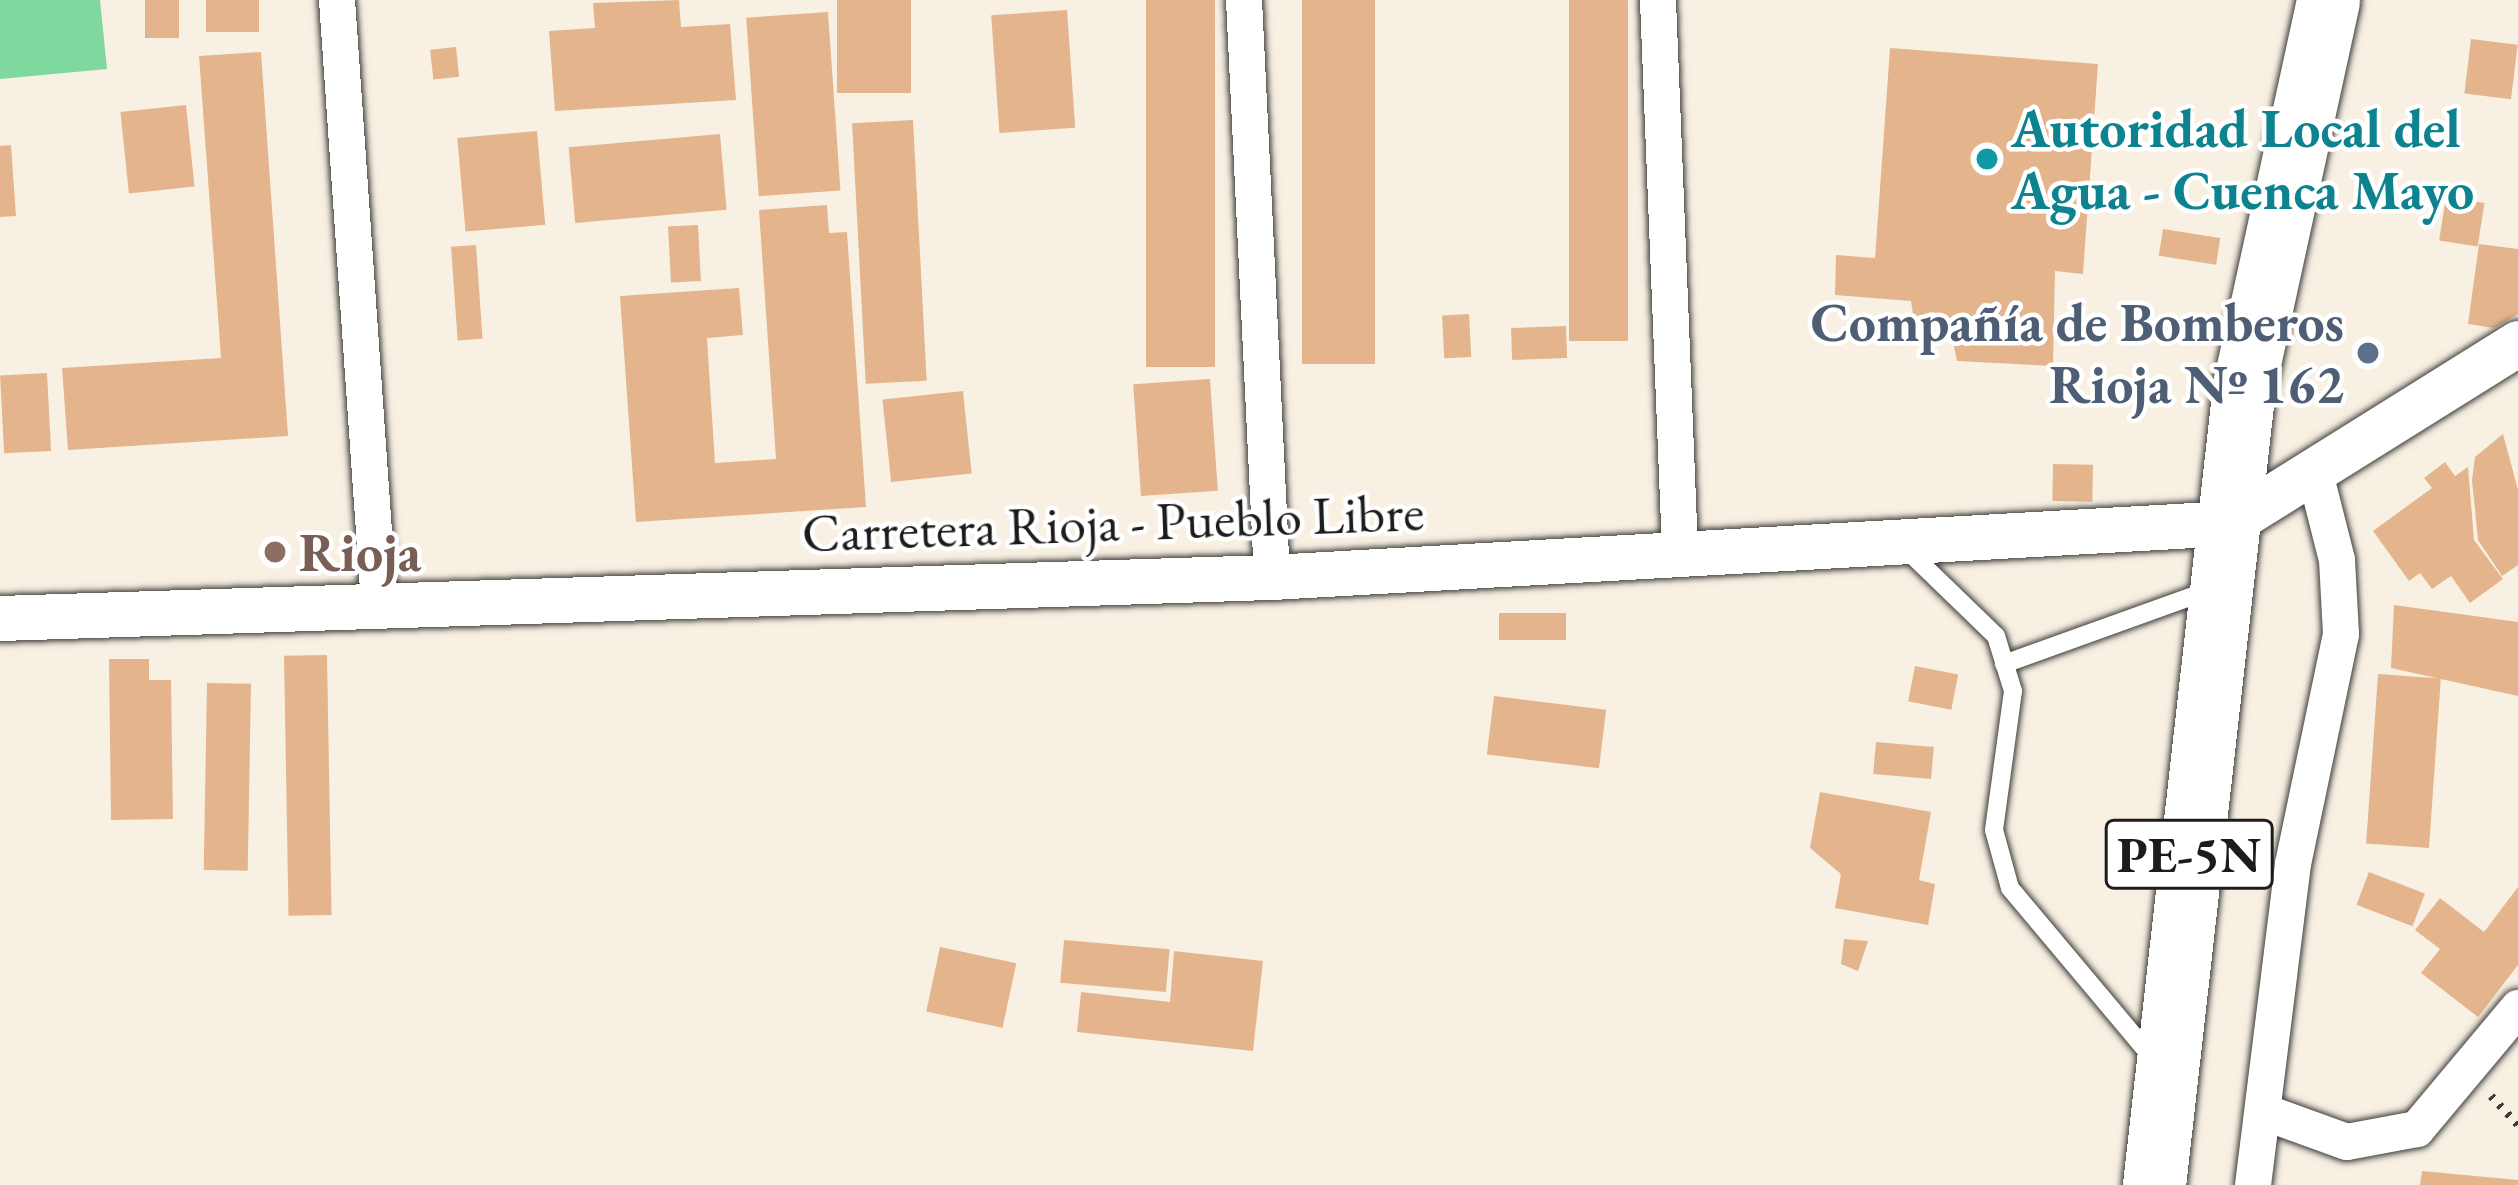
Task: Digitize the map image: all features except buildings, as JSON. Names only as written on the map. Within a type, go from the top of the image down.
[{"type":"highway","name":"PE-5N","points":[[2154,1185],[2244,386],[2328,0]]},
{"type":"street","points":[[338,0],[379,604]]},
{"type":"street","points":[[1244,0],[1272,578]]},
{"type":"street","points":[[1658,0],[1680,550]]},
{"type":"street","points":[[2230,523],[2518,343]]},
{"type":"street","points":[[2253,1185],[2290,883],[2341,634],[2337,560],[2315,473]]},
{"type":"street","name":"Carretera Rioja - Pueblo Libre","points":[[0,618],[1272,578],[1680,550],[1902,544],[2230,523]]},
{"type":"street","points":[[2264,1112],[2348,1142],[2417,1129],[2518,1009]]},
{"type":"lane","points":[[1902,544],[1996,636],[2013,691],[1994,830],[2010,888],[2167,1075]]},
{"type":"lane","points":[[2004,664],[2222,585]]},
{"type":"green space","points":[[0,0],[100,0],[107,69],[0,79]]},
{"type":"place","name":"Autoridad Local del Agua - Cuenca Mayo","points":[[1987,159]]},
{"type":"place","name":"Compañía de Bomberos Rioja Nº 162","points":[[2368,353]]},
{"type":"place","name":"Rioja","points":[[275,552]]}]
